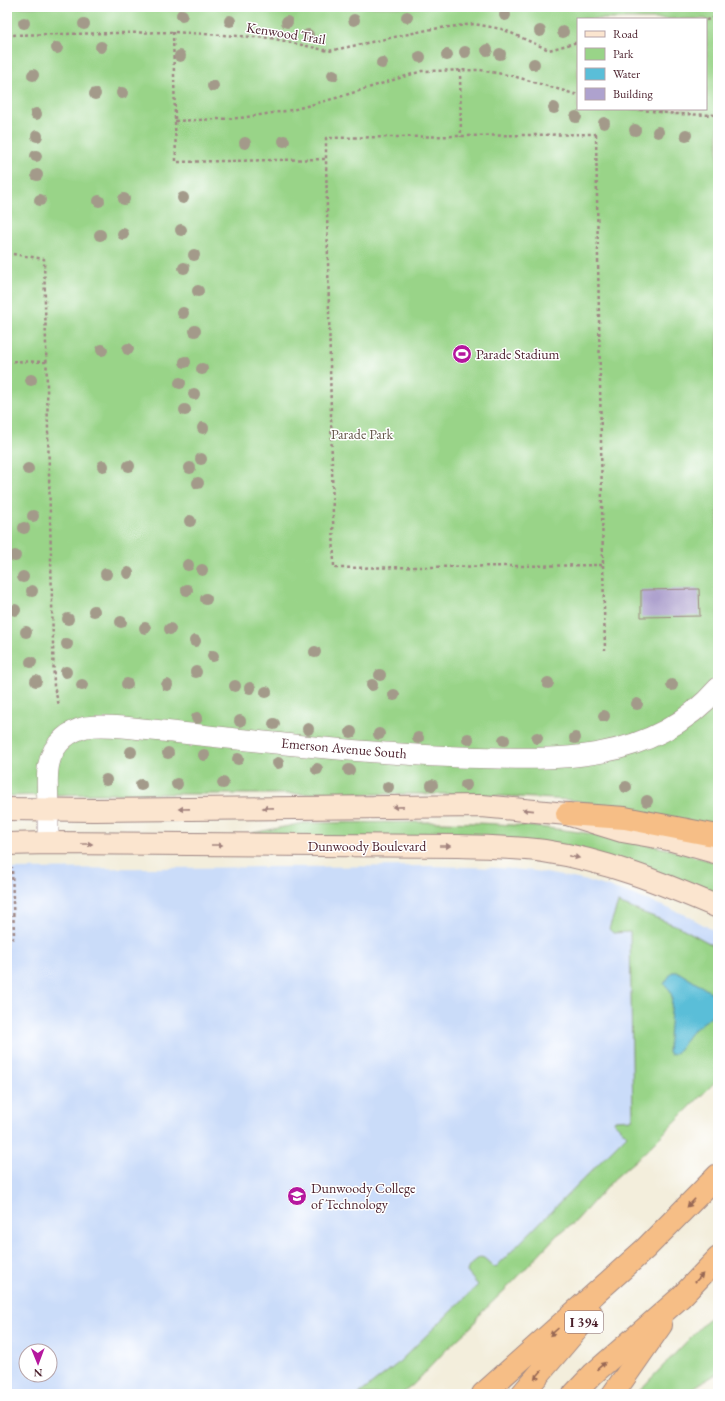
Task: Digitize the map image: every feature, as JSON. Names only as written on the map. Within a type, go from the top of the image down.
[{"type":"highway","points":[[567,814],[625,818],[718,836]]},
{"type":"highway","name":"I 394","points":[[522,1394],[645,1249],[718,1175]]},
{"type":"highway","points":[[483,1394],[645,1249]]},
{"type":"highway","points":[[574,1394],[593,1374],[681,1297],[718,1258]]},
{"type":"highway","points":[[613,1394],[681,1297]]},
{"type":"main road","points":[[7,809],[94,810],[475,806],[567,814],[622,831],[668,839],[718,852]]},
{"type":"main road","name":"Dunwoody Boulevard","points":[[10,853],[48,843],[458,846],[506,848],[544,851],[588,860],[628,871],[666,884],[718,907]]},
{"type":"street","name":"Emerson Avenue South","points":[[48,843],[47,774],[50,757],[59,742],[67,735],[86,727],[123,727],[423,756],[525,758],[577,756],[618,749],[652,738],[681,722],[695,712],[718,688]]},
{"type":"path","points":[[707,20],[718,17]]},
{"type":"path","name":"Kenwood Trail","points":[[7,35],[173,32],[271,38],[329,51],[432,29],[474,24],[502,29],[549,50],[577,42]]},
{"type":"path","points":[[173,32],[176,162],[326,159]]},
{"type":"path","points":[[460,70],[461,137]]},
{"type":"path","points":[[175,121],[240,118],[292,110],[422,71],[480,70],[513,76],[577,95]]},
{"type":"path","points":[[642,110],[676,114],[718,115]]},
{"type":"path","points":[[603,564],[334,568],[326,138],[596,134],[605,650]]},
{"type":"path","points":[[7,253],[44,258],[54,688],[59,705]]},
{"type":"path","points":[[7,362],[46,362]]},
{"type":"path","points":[[7,942],[11,941],[14,936],[10,853]]},
{"type":"shaded area","name":"Dunwoody College of Technology","points":[[433,866],[499,868],[535,871],[588,881],[623,891],[686,915],[718,933],[718,1070],[379,1394],[7,1394],[7,869]]},
{"type":"green space","name":"Parade Park","points":[[7,7],[718,7],[718,826],[572,800],[463,794],[95,794],[7,796]]},
{"type":"green space","points":[[439,822],[519,825],[572,831],[624,839],[718,863],[718,898],[647,868],[252,838],[253,833],[304,823]]},
{"type":"green space","points":[[618,903],[680,927],[718,948],[718,1079],[645,1152],[614,1179],[575,1222],[557,1235],[513,1282],[478,1316],[474,1324],[446,1350],[414,1384],[402,1394],[359,1394],[396,1365],[478,1285],[467,1272],[472,1263],[480,1257],[484,1258],[495,1268],[627,1135],[614,1122],[615,1120],[633,1119],[630,932],[613,933],[609,929]]},
{"type":"green space","points":[[718,1309],[718,1373],[683,1394],[636,1394]]},
{"type":"water","points":[[672,972],[678,972],[717,996],[718,1003],[709,1018],[694,1030],[682,1046],[671,1055],[668,1053],[672,997],[670,990],[664,984]]},
{"type":"building","points":[[699,589],[700,616],[641,617],[641,590]]},
{"type":"place","name":"Parade Stadium","points":[[462,354]]},
{"type":"place","name":"Dunwoody College of Technology","points":[[297,1196]]}]
